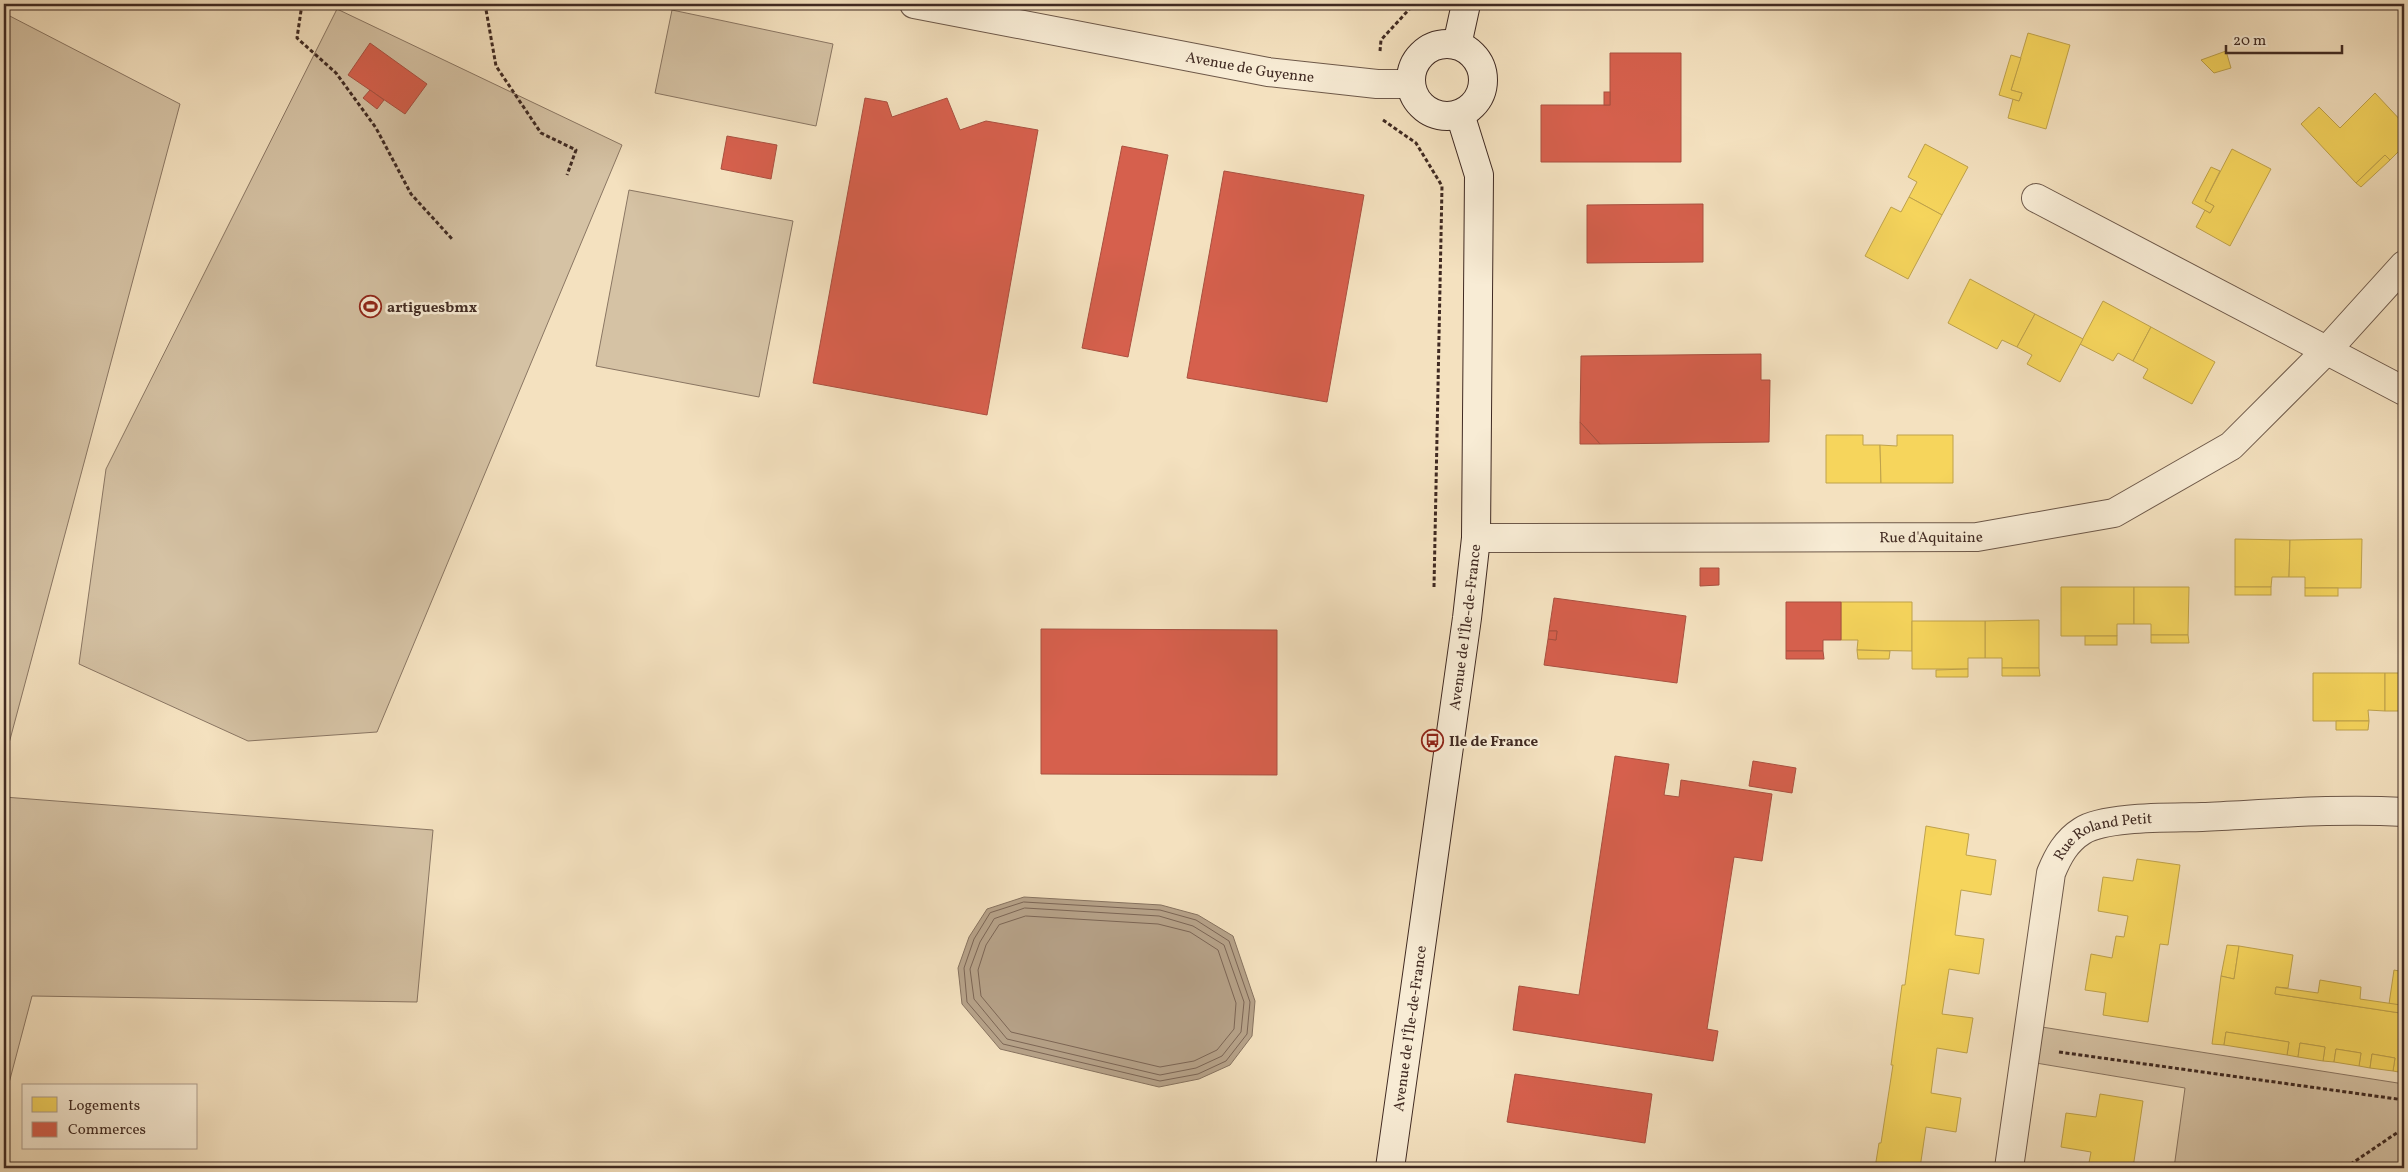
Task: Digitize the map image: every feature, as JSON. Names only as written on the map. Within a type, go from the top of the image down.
[{"type":"street","name":"Avenue de Guyenne","points":[[914,4],[1268,72],[1377,84],[1411,84]]},
{"type":"street","points":[[1457,45],[1466,4]]},
{"type":"street","points":[[1457,45],[1476,57],[1481,67],[1483,78],[1482,90],[1470,108],[1460,114],[1438,115],[1428,111],[1420,104],[1411,84],[1411,72],[1423,52],[1433,46],[1457,45]]},
{"type":"street","name":"Avenue de l'Île-de-France","points":[[1390,1168],[1467,618],[1476,538],[1479,175],[1460,114]]},
{"type":"street","points":[[2036,198],[2404,391]]},
{"type":"street","name":"Rue d'Aquitaine","points":[[1476,538],[1978,536],[2114,513],[2231,446],[2327,350],[2404,265]]},
{"type":"street","name":"Rue Roland Petit","points":[[2009,1168],[2050,873],[2062,848],[2082,830],[2102,823],[2152,819],[2369,810],[2404,812]]},
{"type":"path","points":[[302,4],[297,38],[336,73],[376,128],[411,194],[453,240]]},
{"type":"path","points":[[484,4],[496,66],[541,133],[576,150],[567,175]]},
{"type":"path","points":[[1414,4],[1381,40],[1377,84],[1379,117],[1416,143],[1442,186],[1433,592]]},
{"type":"path","points":[[2026,1048],[2404,1100]]},
{"type":"path","points":[[2344,1168],[2404,1128]]},
{"type":"shaded area","name":"artiguesbmx","points":[[337,9],[622,145],[377,732],[248,741],[79,664],[106,469]]},
{"type":"shaded area","points":[[672,10],[833,44],[816,126],[655,93]]},
{"type":"shaded area","points":[[4,13],[180,104],[4,762]]},
{"type":"shaded area","points":[[629,190],[793,221],[759,397],[596,366]]},
{"type":"shaded area","points":[[4,797],[433,830],[417,1002],[32,996],[4,1102]]},
{"type":"shaded area","points":[[2029,1025],[2404,1084],[2404,1168],[2174,1168],[2185,1088],[2024,1061]]},
{"type":"water","points":[[1024,897],[1161,905],[1198,915],[1233,936],[1255,1001],[1252,1036],[1230,1065],[1199,1079],[1159,1087],[1000,1049],[962,1004],[958,968],[969,937],[987,909]]},
{"type":"building: Logements","points":[[2028,33],[2070,45],[2046,129],[2008,118],[2013,99],[2019,101],[2022,93],[2011,90]]},
{"type":"building: Logements","points":[[2226,51],[2231,68],[2214,73],[2201,60]]},
{"type":"building: Logements","points":[[2011,55],[2021,58],[2011,90],[2022,93],[2019,101],[1999,95]]},
{"type":"building: Logements","points":[[2375,93],[2404,124],[2404,146],[2390,160],[2385,155],[2356,183],[2301,124],[2319,107],[2340,128]]},
{"type":"building: Logements","points":[[1925,144],[1968,167],[1942,215],[1909,197],[1917,182],[1908,177]]},
{"type":"building: Logements","points":[[2232,149],[2271,169],[2230,246],[2196,227],[2205,210],[2210,213],[2214,206],[2205,201]]},
{"type":"building: Logements","points":[[2385,155],[2390,160],[2361,187],[2356,183]]},
{"type":"building: Logements","points":[[2211,167],[2220,171],[2205,201],[2214,206],[2210,213],[2192,203]]},
{"type":"building: Logements","points":[[1909,197],[1942,215],[1908,279],[1865,256],[1891,207],[1901,212]]},
{"type":"building: Logements","points":[[1970,279],[2035,314],[2017,347],[2002,340],[1997,349],[1948,323]]},
{"type":"building: Logements","points":[[2103,301],[2151,327],[2133,361],[2118,353],[2113,361],[2080,344]]},
{"type":"building: Logements","points":[[2035,314],[2083,339],[2060,382],[2027,364],[2032,355],[2017,347]]},
{"type":"building: Logements","points":[[2151,327],[2215,362],[2192,404],[2143,378],[2148,369],[2133,361]]},
{"type":"building: Logements","points":[[1826,435],[1863,435],[1863,445],[1880,445],[1881,483],[1826,483]]},
{"type":"building: Logements","points":[[1897,435],[1953,435],[1953,483],[1881,483],[1880,445],[1897,446]]},
{"type":"building: Logements","points":[[2235,539],[2290,540],[2289,577],[2272,577],[2271,587],[2235,587]]},
{"type":"building: Logements","points":[[2362,539],[2361,588],[2305,588],[2305,577],[2289,577],[2290,540]]},
{"type":"building: Logements","points":[[2061,587],[2134,587],[2134,624],[2117,624],[2117,636],[2061,636]]},
{"type":"building: Logements","points":[[2134,587],[2189,587],[2188,635],[2151,635],[2151,624],[2134,624]]},
{"type":"building: Logements","points":[[2235,587],[2271,587],[2271,595],[2235,595]]},
{"type":"building: Logements","points":[[2305,588],[2338,588],[2338,596],[2305,596]]},
{"type":"building: Logements","points":[[1841,602],[1912,602],[1912,651],[1857,650],[1858,640],[1841,640]]},
{"type":"building: Logements","points":[[2039,620],[2039,668],[2002,668],[2002,658],[1985,658],[1985,621]]},
{"type":"building: Logements","points":[[1912,621],[1985,621],[1985,658],[1968,658],[1968,669],[1912,669]]},
{"type":"building: Logements","points":[[2151,635],[2188,635],[2189,643],[2151,643]]},
{"type":"building: Logements","points":[[2085,636],[2117,636],[2117,645],[2085,645]]},
{"type":"building: Logements","points":[[1857,650],[1890,651],[1889,659],[1858,659]]},
{"type":"building: Logements","points":[[2002,668],[2039,668],[2040,676],[2002,676]]},
{"type":"building: Logements","points":[[1968,669],[1968,677],[1936,677],[1936,670]]},
{"type":"building: Logements","points":[[2313,673],[2385,673],[2385,711],[2368,710],[2369,721],[2313,721]]},
{"type":"building: Logements","points":[[2385,673],[2404,673],[2404,721],[2403,711],[2385,711]]},
{"type":"building: Logements","points":[[2336,721],[2369,721],[2368,730],[2336,730]]},
{"type":"building: Logements","points":[[1926,826],[1969,834],[1966,855],[1996,860],[1991,895],[1961,890],[1955,935],[1984,939],[1979,974],[1949,969],[1942,1014],[1973,1018],[1967,1053],[1937,1048],[1931,1093],[1961,1098],[1956,1132],[1926,1127],[1920,1168],[1875,1168],[1879,1143],[1881,1143],[1893,1065],[1891,1065],[1902,985],[1905,985]]},
{"type":"building: Logements","points":[[2137,859],[2180,865],[2168,945],[2160,944],[2148,1022],[2103,1015],[2106,993],[2085,990],[2091,954],[2112,958],[2116,936],[2124,937],[2128,916],[2098,911],[2103,877],[2133,881]]},
{"type":"building: Logements","points":[[2227,945],[2239,946],[2234,979],[2221,976]]},
{"type":"building: Logements","points":[[2239,946],[2293,955],[2288,988],[2276,987],[2275,994],[2400,1013],[2401,1005],[2389,1004],[2394,970],[2404,972],[2404,1073],[2393,1071],[2395,1058],[2372,1054],[2370,1068],[2359,1066],[2361,1053],[2336,1049],[2334,1062],[2323,1061],[2325,1047],[2300,1043],[2298,1057],[2287,1055],[2289,1042],[2226,1032],[2224,1045],[2212,1044],[2221,976],[2234,979]]},
{"type":"building: Logements","points":[[2320,980],[2361,987],[2360,999],[2401,1005],[2400,1013],[2275,994],[2276,987],[2318,993]]},
{"type":"building: Logements","points":[[2226,1032],[2289,1042],[2287,1055],[2224,1045]]},
{"type":"building: Logements","points":[[2300,1043],[2325,1047],[2323,1061],[2298,1057]]},
{"type":"building: Logements","points":[[2336,1049],[2361,1053],[2359,1066],[2334,1062]]},
{"type":"building: Logements","points":[[2372,1054],[2395,1058],[2393,1071],[2370,1068]]},
{"type":"building: Logements","points":[[2100,1094],[2143,1101],[2133,1168],[2088,1168],[2091,1152],[2061,1147],[2066,1113],[2096,1117]]},
{"type":"building: Commerces","points":[[370,43],[427,84],[405,114],[348,75]]},
{"type":"building: Commerces","points":[[1610,53],[1681,53],[1681,162],[1541,162],[1541,105],[1610,105]]},
{"type":"building: Commerces","points":[[370,90],[384,100],[377,109],[363,98]]},
{"type":"building: Commerces","points":[[1604,92],[1610,92],[1610,105],[1604,105]]},
{"type":"building: Commerces","points":[[865,98],[887,102],[892,117],[947,98],[960,130],[986,121],[1038,130],[987,415],[813,383]]},
{"type":"building: Commerces","points":[[727,136],[777,145],[771,179],[721,169]]},
{"type":"building: Commerces","points":[[1122,146],[1168,155],[1128,357],[1082,348]]},
{"type":"building: Commerces","points":[[1224,171],[1364,195],[1327,402],[1187,378]]},
{"type":"building: Commerces","points":[[1703,204],[1703,262],[1587,263],[1587,205]]},
{"type":"building: Commerces","points":[[1761,354],[1761,380],[1770,380],[1769,442],[1600,444],[1580,422],[1581,356]]},
{"type":"building: Commerces","points":[[1580,422],[1600,444],[1580,444]]},
{"type":"building: Commerces","points":[[1700,568],[1719,568],[1719,585],[1700,586]]},
{"type":"building: Commerces","points":[[1554,598],[1686,616],[1677,683],[1544,665],[1548,639],[1556,640],[1557,631],[1549,631]]},
{"type":"building: Commerces","points":[[1786,602],[1841,602],[1841,640],[1823,640],[1823,651],[1786,651]]},
{"type":"building: Commerces","points":[[1041,629],[1277,630],[1277,775],[1041,774]]},
{"type":"building: Commerces","points":[[1549,631],[1557,631],[1556,640],[1548,639]]},
{"type":"building: Commerces","points":[[1786,651],[1823,651],[1824,659],[1786,659]]},
{"type":"building: Commerces","points":[[1615,756],[1669,764],[1664,795],[1679,797],[1681,780],[1772,794],[1762,861],[1734,857],[1707,1029],[1718,1031],[1713,1061],[1513,1030],[1519,986],[1579,995]]},
{"type":"building: Commerces","points":[[1753,761],[1796,768],[1792,793],[1749,786]]},
{"type":"building: Commerces","points":[[1515,1074],[1652,1094],[1645,1143],[1507,1122]]},
{"type":"place","name":"artiguesbmx","points":[[371,307]]},
{"type":"place","name":"Ile de France","points":[[1433,741]]}]
